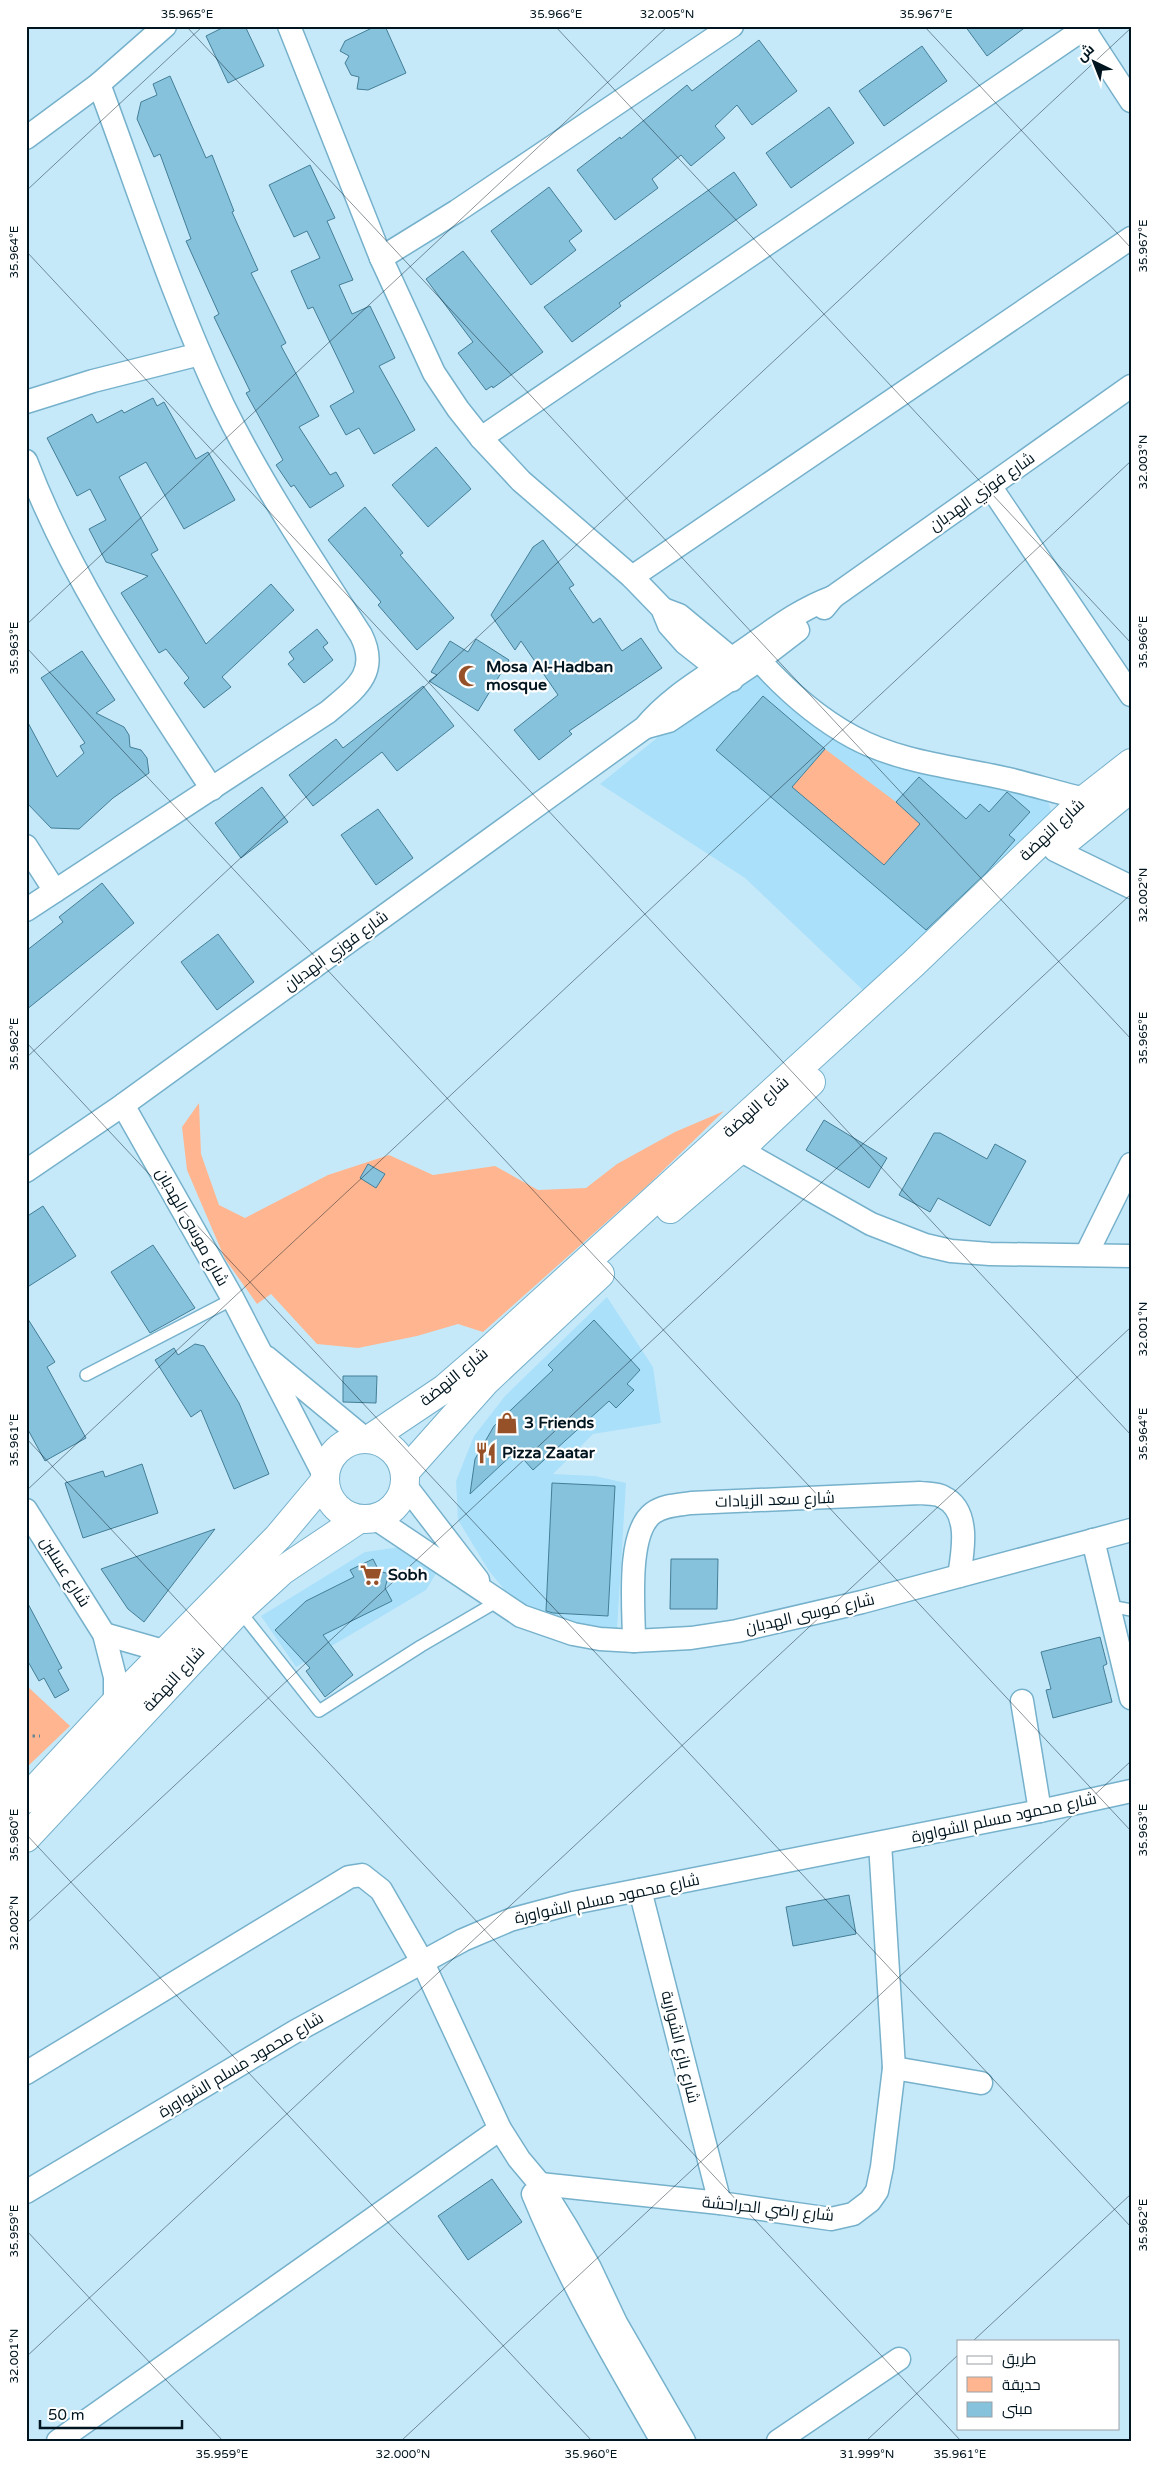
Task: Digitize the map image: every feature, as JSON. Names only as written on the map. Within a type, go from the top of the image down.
[{"type":"street","points":[[26,138],[99,84],[165,26]]},
{"type":"street","points":[[289,26],[381,258],[434,373],[481,438],[521,481],[632,577],[662,608],[669,625],[685,643],[692,657],[692,671],[687,687]]},
{"type":"street","points":[[381,258],[732,26]]},
{"type":"street","points":[[481,438],[1085,27],[1131,101]]},
{"type":"street","points":[[26,910],[328,712],[354,690],[364,677],[369,664],[368,648],[362,635],[274,496],[224,407],[200,354],[99,84]]},
{"type":"street","points":[[632,577],[1131,238]]},
{"type":"street","points":[[26,402],[93,381],[200,354]]},
{"type":"street","name":"شارع فوزي الهدبان","points":[[644,728],[669,721],[809,606],[833,597],[1131,386]]},
{"type":"street","points":[[26,461],[38,492],[70,556],[125,658],[212,789]]},
{"type":"street","points":[[990,486],[1131,695]]},
{"type":"street","points":[[662,608],[679,615],[737,667]]},
{"type":"street","points":[[685,643],[737,667],[778,681],[828,722],[874,747],[914,760],[1008,779],[1085,799]]},
{"type":"street","name":"شارع فوزي الهدبان","points":[[26,1171],[123,1104],[644,728],[659,710],[687,687],[737,667]]},
{"type":"street","name":"شارع النهضة","points":[[405,1479],[486,1381],[641,1235],[913,964],[1085,799],[1131,763]]},
{"type":"street","name":"شارع النهضة","points":[[367,1438],[444,1389],[730,1145],[1055,850],[1131,788]]},
{"type":"street","points":[[26,846],[55,891]]},
{"type":"street","points":[[1055,850],[1131,887]]},
{"type":"street","name":"شارع موسى الهدبان","points":[[123,1104],[233,1299],[324,1478]]},
{"type":"street","points":[[730,1145],[871,1224],[925,1245],[951,1251],[990,1254],[1131,1256]]},
{"type":"street","points":[[1086,1255],[1131,1164]]},
{"type":"street","name":"شارع موسى الهدبان","points":[[258,1350],[367,1438]]},
{"type":"street","points":[[367,1438],[383,1442],[394,1450],[401,1460],[405,1479],[402,1496],[395,1505],[367,1518],[339,1510],[329,1498],[324,1478],[327,1463],[337,1449],[352,1440],[367,1438]]},
{"type":"street","name":"شارع النهضة","points":[[26,1799],[115,1703],[278,1537],[324,1478]]},
{"type":"street","name":"شارع موسى الهدبان","points":[[405,1479],[494,1599]]},
{"type":"street","name":"شارع سعد الزيادات","points":[[634,1641],[636,1548],[643,1524],[652,1514],[664,1507],[691,1503],[900,1494],[942,1496],[952,1502],[962,1521],[964,1545],[959,1576]]},
{"type":"street","name":"شارع عسلين","points":[[26,1510],[104,1634],[115,1677],[115,1703]]},
{"type":"street","name":"شارع النهضة","points":[[26,1838],[238,1610],[283,1570],[367,1518]]},
{"type":"street","name":"شارع موسى الهدبان","points":[[367,1518],[522,1616],[573,1634],[600,1639],[634,1641],[691,1638],[738,1631],[959,1576],[1131,1530]]},
{"type":"street","points":[[1093,1540],[1120,1608],[1131,1698]]},
{"type":"street","points":[[104,1634],[167,1652]]},
{"type":"street","points":[[1022,1701],[1040,1811]]},
{"type":"street","name":"شارع محمود مسلم الشواورة","points":[[26,2192],[305,2026],[463,1940],[510,1920],[573,1903],[1040,1811],[1131,1791]]},
{"type":"street","name":"شارع راضي الحراحشة","points":[[540,2184],[720,2203],[831,2218],[853,2214],[862,2209],[877,2191],[894,2068],[880,1843]]},
{"type":"street","points":[[26,2073],[349,1877],[362,1875],[376,1885],[423,1963],[500,2129],[519,2159],[540,2184],[590,2268],[590,2294]]},
{"type":"street","name":"شارع بازع الشواربة","points":[[640,1890],[720,2203]]},
{"type":"street","points":[[894,2068],[981,2083]]},
{"type":"street","points":[[58,2441],[500,2129]]},
{"type":"street","points":[[519,2159],[552,2238],[590,2294],[608,2327],[662,2441]]},
{"type":"street","points":[[608,2327],[684,2441]]},
{"type":"street","points":[[778,2441],[899,2358]]},
{"type":"lane","points":[[86,1375],[233,1299]]},
{"type":"lane","points":[[238,1610],[319,1711],[494,1599]]},
{"type":"path","points":[[26,1736],[40,1736]]},
{"type":"shaded area","points":[[757,676],[772,685],[826,732],[1043,797],[1049,804],[1051,813],[866,993],[745,878],[600,784],[673,725],[742,680]]},
{"type":"shaded area","points":[[607,1297],[653,1367],[661,1423],[593,1434],[553,1474],[595,1476],[626,1483],[617,1629],[545,1619],[517,1605],[489,1571],[458,1520],[456,1481],[474,1436],[505,1396]]},
{"type":"shaded area","points":[[400,1547],[437,1572],[426,1590],[296,1667],[261,1616],[365,1552]]},
{"type":"green space","points":[[825,749],[896,802],[980,879],[970,887],[884,865],[792,787]]},
{"type":"green space","points":[[199,1103],[201,1154],[219,1205],[245,1218],[328,1175],[389,1155],[433,1175],[495,1166],[538,1190],[586,1188],[617,1164],[675,1132],[724,1111],[648,1185],[483,1332],[458,1324],[417,1336],[358,1348],[317,1344],[271,1294],[257,1304],[225,1259],[187,1170],[182,1127]]},
{"type":"green space","points":[[26,1685],[70,1726],[26,1768]]},
{"type":"building","points":[[226,26],[245,26],[264,66],[228,83],[206,36]]},
{"type":"building","points":[[376,26],[385,26],[406,73],[368,90],[357,89],[359,77],[351,75],[345,63],[349,56],[340,51],[345,41]]},
{"type":"building","points":[[965,26],[1027,26],[987,56]]},
{"type":"building","points":[[759,40],[797,91],[752,125],[737,105],[715,126],[725,138],[691,166],[681,155],[652,179],[658,188],[615,220],[577,170],[620,137],[621,139],[687,85],[692,91]]},
{"type":"building","points":[[922,46],[947,81],[884,126],[859,91]]},
{"type":"building","points":[[170,76],[206,158],[212,155],[234,211],[232,212],[258,270],[251,273],[286,343],[281,346],[319,416],[299,427],[330,475],[336,472],[344,486],[310,508],[294,485],[291,487],[276,465],[283,460],[246,393],[250,391],[214,317],[219,314],[186,241],[191,239],[160,154],[154,157],[137,119],[141,102],[157,95],[153,84]]},
{"type":"building","points":[[829,107],[854,143],[791,188],[766,153]]},
{"type":"building","points":[[310,165],[335,218],[327,221],[353,280],[339,285],[352,314],[370,306],[395,358],[379,366],[415,430],[374,454],[359,428],[346,435],[330,406],[354,392],[313,307],[308,309],[291,271],[320,258],[307,231],[294,237],[269,185]]},
{"type":"building","points":[[734,172],[757,205],[619,303],[621,306],[572,342],[544,307]]},
{"type":"building","points":[[549,187],[582,231],[569,241],[576,250],[531,285],[491,231]]},
{"type":"building","points":[[463,251],[543,352],[493,388],[492,386],[486,390],[458,353],[473,342],[426,279]]},
{"type":"building","points":[[153,398],[157,406],[164,402],[196,459],[208,452],[235,500],[184,529],[146,462],[119,477],[158,550],[151,554],[206,644],[271,584],[294,610],[222,677],[231,687],[204,708],[184,683],[189,678],[166,649],[159,653],[121,593],[148,576],[106,562],[89,529],[106,520],[90,489],[77,496],[47,438],[92,414],[97,423],[122,410],[124,413]]},
{"type":"building","points":[[436,447],[471,489],[428,527],[392,485]]},
{"type":"building","points":[[365,507],[403,553],[400,555],[454,618],[417,650],[378,605],[381,602],[328,540]]},
{"type":"building","points":[[543,540],[574,585],[569,588],[593,623],[600,618],[622,651],[641,638],[662,668],[569,731],[572,734],[539,760],[514,730],[558,695],[521,641],[515,650],[491,615],[533,547]]},
{"type":"building","points":[[317,629],[328,643],[323,647],[333,660],[304,683],[288,664],[294,659],[289,652]]},
{"type":"building","name":"Mosa Al-Hadban mosque","points":[[476,639],[509,660],[478,711],[429,681],[437,675],[431,672],[450,641],[468,652]]},
{"type":"building","points":[[82,651],[115,700],[96,713],[124,727],[129,735],[130,747],[141,750],[147,758],[149,773],[113,798],[79,829],[51,828],[26,802],[26,719],[57,777],[84,753],[80,746],[85,743],[41,678]]},
{"type":"building","points":[[423,686],[454,726],[397,771],[382,752],[313,806],[289,775],[336,739],[343,748]]},
{"type":"building","points":[[763,696],[825,749],[792,787],[884,865],[920,824],[896,802],[919,777],[966,819],[980,804],[989,812],[1007,792],[1030,812],[1009,835],[1015,840],[986,873],[926,930],[716,750]]},
{"type":"building","points":[[262,787],[288,822],[241,858],[215,823]]},
{"type":"building","points":[[378,809],[413,858],[376,885],[341,835]]},
{"type":"building","points":[[102,883],[134,923],[26,1010],[26,951],[63,922],[59,917]]},
{"type":"building","points":[[218,934],[254,982],[217,1010],[181,962]]},
{"type":"building","points":[[824,1120],[887,1158],[869,1188],[806,1150]]},
{"type":"building","points":[[934,1133],[940,1133],[987,1159],[995,1144],[1026,1161],[990,1226],[938,1198],[930,1212],[899,1195]]},
{"type":"building","points":[[368,1164],[385,1174],[376,1188],[360,1178]]},
{"type":"building","points":[[43,1206],[76,1256],[26,1288],[26,1217]]},
{"type":"building","points":[[153,1245],[195,1308],[150,1333],[111,1272]]},
{"type":"building","points":[[26,1316],[55,1362],[47,1367],[86,1438],[45,1461],[26,1426]]},
{"type":"building","points":[[594,1320],[640,1370],[627,1384],[634,1390],[616,1408],[609,1401],[533,1470],[516,1451],[470,1494],[475,1459],[494,1426],[553,1370],[548,1365]]},
{"type":"building","points":[[195,1344],[204,1346],[239,1403],[269,1474],[234,1489],[201,1410],[191,1417],[155,1360],[174,1348],[178,1355]]},
{"type":"building","points":[[343,1376],[377,1376],[376,1403],[343,1402]]},
{"type":"building","points":[[142,1464],[158,1513],[83,1538],[65,1483],[103,1471],[105,1477]]},
{"type":"building","points":[[552,1483],[615,1486],[608,1616],[546,1611]]},
{"type":"building","points":[[215,1529],[144,1622],[128,1609],[101,1569]]},
{"type":"building","points":[[373,1559],[379,1571],[389,1574],[385,1588],[392,1601],[323,1635],[353,1675],[325,1697],[306,1671],[310,1668],[275,1630],[306,1601],[354,1577],[350,1570]]},
{"type":"building","points":[[671,1559],[718,1559],[717,1609],[670,1609]]},
{"type":"building","points":[[26,1600],[62,1668],[58,1670],[69,1690],[55,1698],[44,1678],[39,1681],[26,1658]]},
{"type":"building","points":[[1100,1637],[1107,1664],[1103,1666],[1112,1702],[1053,1718],[1046,1690],[1051,1689],[1041,1652]]},
{"type":"building","points":[[849,1895],[856,1934],[793,1946],[786,1907]]},
{"type":"building","points":[[492,2179],[522,2222],[468,2260],[438,2216]]},
{"type":"place","name":"Mosa Al-Hadban mosque","points":[[469,676]]},
{"type":"place","name":"3 Friends","points":[[507,1423]]},
{"type":"place","name":"Pizza Zaatar","points":[[486,1453]]},
{"type":"place","name":"Sobh","points":[[371,1575]]}]
